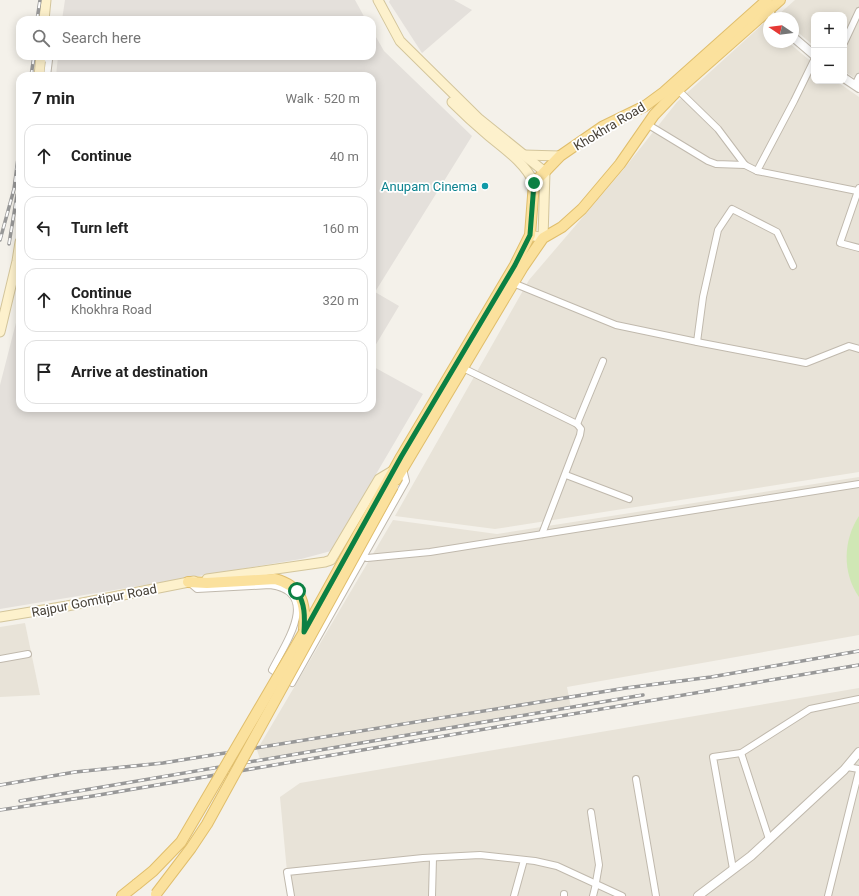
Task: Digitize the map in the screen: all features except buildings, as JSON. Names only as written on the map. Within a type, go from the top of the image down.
[{"type":"main road","points":[[44,16],[46,0]]},
{"type":"main road","points":[[372,0],[396,46],[470,119],[519,161],[530,173],[534,183]]},
{"type":"main road","points":[[378,0],[400,42],[478,118],[545,172],[543,238],[530,235]]},
{"type":"main road","name":"Khokhra Road","points":[[390,485],[515,265],[530,235],[534,183],[560,156],[602,127],[644,106],[664,92],[780,0]]},
{"type":"main road","name":"Khokhra Road","points":[[400,468],[463,368],[513,283],[543,238],[562,227],[582,209],[620,164],[654,114],[678,90],[768,9]]},
{"type":"main road","points":[[39,72],[41,60]]},
{"type":"main road","points":[[644,106],[654,114]]},
{"type":"main road","points":[[524,154],[560,156]]},
{"type":"main road","points":[[0,332],[16,265]]},
{"type":"main road","name":"Rajpur Gomtipur Road","points":[[0,617],[67,606],[188,582],[331,560],[379,479],[400,468]]},
{"type":"main road","points":[[122,896],[153,871],[180,842],[390,485]]},
{"type":"main road","points":[[156,895],[207,824],[390,485]]},
{"type":"main road","points":[[188,582],[207,583],[275,580],[284,582],[297,591],[302,599],[305,616],[304,632]]},
{"type":"street","points":[[847,37],[859,11]]},
{"type":"street","points":[[799,42],[811,52]]},
{"type":"street","points":[[48,72],[49,60]]},
{"type":"street","points":[[757,171],[811,66]]},
{"type":"street","points":[[847,79],[858,83]]},
{"type":"street","points":[[678,90],[718,129],[745,165]]},
{"type":"street","points":[[647,124],[708,161],[716,164],[745,165],[757,171],[858,189],[840,243],[859,248]]},
{"type":"street","points":[[697,342],[703,297],[718,230],[732,209],[777,232],[792,266]]},
{"type":"street","points":[[513,283],[616,325],[806,363],[849,346],[859,349]]},
{"type":"street","points":[[577,424],[603,361]]},
{"type":"street","points":[[463,368],[577,424],[581,429],[566,475],[542,534]]},
{"type":"street","points":[[188,582],[197,590],[270,585],[279,586],[288,591],[295,599],[298,607],[297,618],[290,636],[272,670],[292,683],[406,481],[400,468]]},
{"type":"street","points":[[566,475],[629,499]]},
{"type":"street","points":[[367,558],[430,552],[859,484]]},
{"type":"street","points":[[0,659],[28,654]]},
{"type":"street","points":[[733,869],[713,757],[741,752],[810,709],[859,699]]},
{"type":"street","points":[[741,752],[770,839]]},
{"type":"street","points":[[702,895],[770,839],[847,767],[859,752]]},
{"type":"street","points":[[828,896],[859,770],[847,767]]},
{"type":"street","points":[[636,779],[656,896]]},
{"type":"street","points":[[591,812],[600,865],[593,896]]},
{"type":"street","points":[[291,896],[287,872],[432,858],[480,855],[524,860],[557,866],[622,896]]},
{"type":"street","points":[[432,858],[432,896]]},
{"type":"street","points":[[514,896],[524,860]]},
{"type":"shaded area","points":[[65,0],[355,0],[364,16],[63,16]]},
{"type":"shaded area","points":[[390,0],[454,0],[472,10],[422,53],[389,2]]},
{"type":"shaded area","points":[[795,0],[859,0],[859,81],[847,73],[847,12],[811,12],[811,43],[799,33],[799,12],[781,12]]},
{"type":"shaded area","points":[[763,24],[763,48],[795,48],[811,61],[811,84],[840,84],[859,97],[859,472],[495,529],[395,516],[529,280],[623,170],[677,102]]},
{"type":"shaded area","points":[[376,37],[384,51],[472,136],[376,290],[376,72],[56,72],[58,60],[376,60]]},
{"type":"shaded area","points":[[376,293],[399,306],[376,344]]},
{"type":"shaded area","points":[[16,323],[16,412],[376,412],[376,368],[423,394],[331,551],[301,559],[0,609],[0,385]]},
{"type":"shaded area","points":[[859,477],[859,635],[567,687],[571,708],[260,759],[257,750],[393,520],[497,534]]},
{"type":"shaded area","points":[[25,623],[40,695],[0,697],[0,627]]},
{"type":"shaded area","points":[[859,688],[859,896],[291,896],[287,872],[280,797],[300,783]]},
{"type":"green space","points":[[859,516],[859,597],[853,588],[847,567],[847,546],[854,525]]},
{"type":"railway","points":[[38,16],[40,0]]},
{"type":"railway","points":[[32,72],[33,60]]},
{"type":"railway","points":[[0,240],[14,189],[16,174]]},
{"type":"railway","points":[[9,244],[16,201]]},
{"type":"railway","points":[[0,785],[75,772],[163,763],[626,688],[711,677],[859,651]]},
{"type":"railway","points":[[0,810],[93,796],[859,665]]},
{"type":"railway","points":[[20,801],[643,695]]},
{"type":"place","name":"Anupam Cinema","points":[[485,186]]},
{"type":"route","points":[[297,591],[304,605],[304,632],[401,457],[515,265],[530,235],[534,183]]}]
